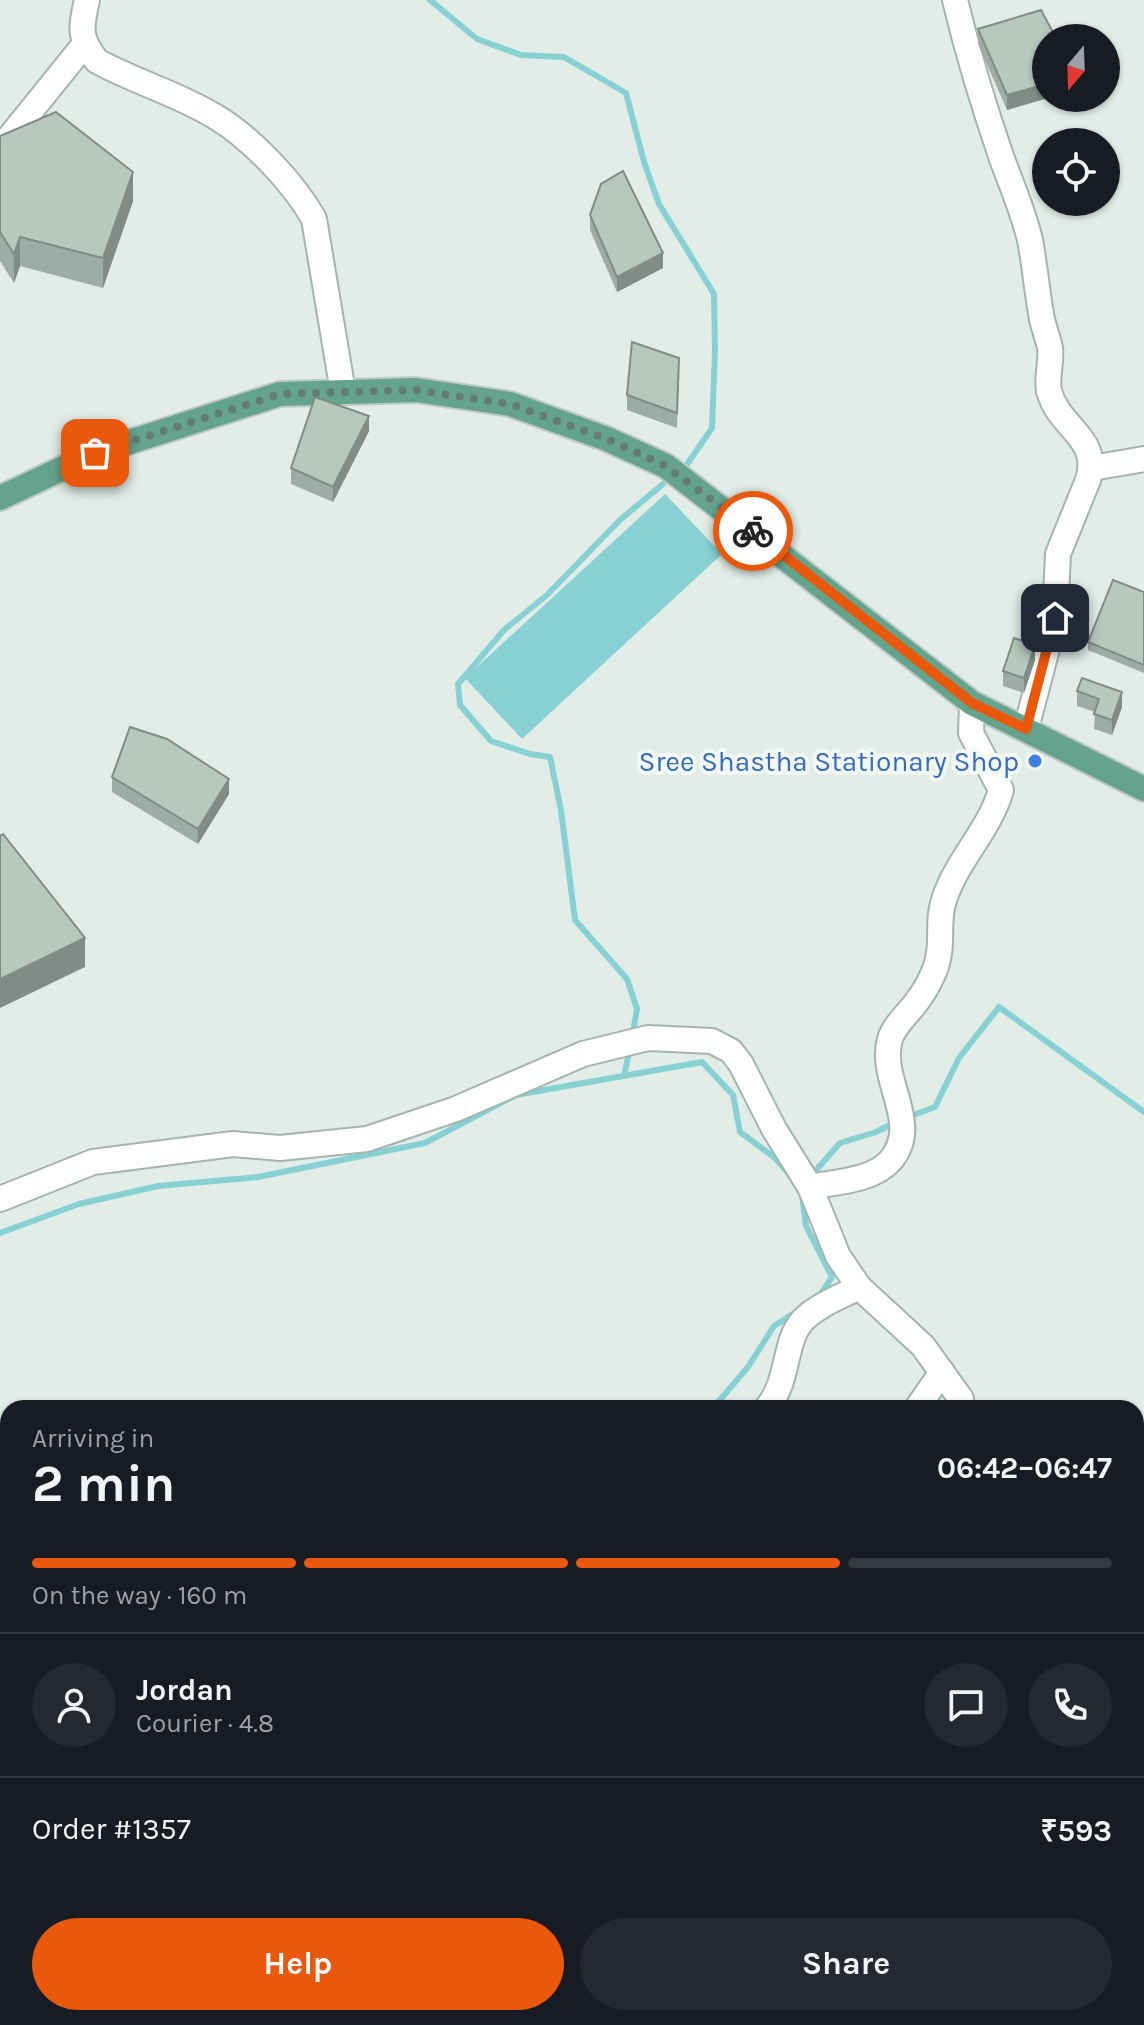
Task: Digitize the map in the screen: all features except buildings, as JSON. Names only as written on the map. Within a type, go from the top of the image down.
[{"type":"main road","points":[[0,498],[95,453],[280,394],[416,390],[510,404],[607,439],[666,466],[972,703],[1144,789]]},
{"type":"street","points":[[87,0],[81,27],[84,45],[97,61],[215,116],[251,143],[305,203],[314,219],[343,392]]},
{"type":"street","points":[[955,0],[970,58],[1030,241],[1042,322],[1049,346],[1051,363],[1048,387],[1055,409],[1091,454],[1092,468],[1058,554],[1055,618],[1026,729]]},
{"type":"street","points":[[0,149],[84,45]]},
{"type":"street","points":[[1092,468],[1144,459]]},
{"type":"street","points":[[810,1187],[871,1174],[889,1161],[902,1141],[903,1118],[890,1080],[890,1037],[921,997],[935,971],[941,954],[941,910],[946,894],[996,807],[1001,790],[971,733],[972,703]]},
{"type":"street","points":[[0,1199],[93,1162],[233,1144],[280,1148],[367,1139],[456,1109],[583,1054],[648,1038],[712,1041],[731,1051],[741,1064],[774,1129],[810,1187],[838,1256],[859,1287],[923,1346],[961,1400]]},
{"type":"street","points":[[774,1400],[786,1370],[790,1347],[802,1321],[822,1306],[859,1287]]},
{"type":"street","points":[[923,1400],[942,1372]]},
{"type":"water","points":[[665,494],[722,554],[522,739],[465,678]]},
{"type":"waterway","points":[[430,0],[477,39],[521,55],[564,57],[626,93],[644,162],[659,204],[714,294],[712,428],[688,463]]},
{"type":"waterway","points":[[634,1026],[637,1009],[627,979],[575,920],[561,810],[550,757],[491,741],[460,705],[458,684],[504,630],[547,595],[621,519],[663,484]]},
{"type":"waterway","points":[[908,1117],[935,1107],[959,1058],[999,1007],[1144,1112]]},
{"type":"waterway","points":[[624,1076],[628,1057]]},
{"type":"waterway","points":[[0,1233],[79,1204],[158,1186],[258,1177],[425,1143],[516,1095],[702,1062],[733,1095],[740,1132],[775,1158],[790,1175]]},
{"type":"waterway","points":[[817,1169],[840,1143],[894,1123]]},
{"type":"waterway","points":[[802,1195],[806,1226],[832,1277],[819,1297]]},
{"type":"waterway","points":[[720,1400],[748,1367],[774,1326],[796,1312]]},
{"type":"way so far","points":[[95,453],[280,394],[416,390],[510,404],[607,439],[666,466],[753,531]]},
{"type":"place","name":"Sree Shastha Stationary Shop","points":[[1035,761]]},
{"type":"route","points":[[753,531],[972,703],[1026,729],[1055,618]]}]
